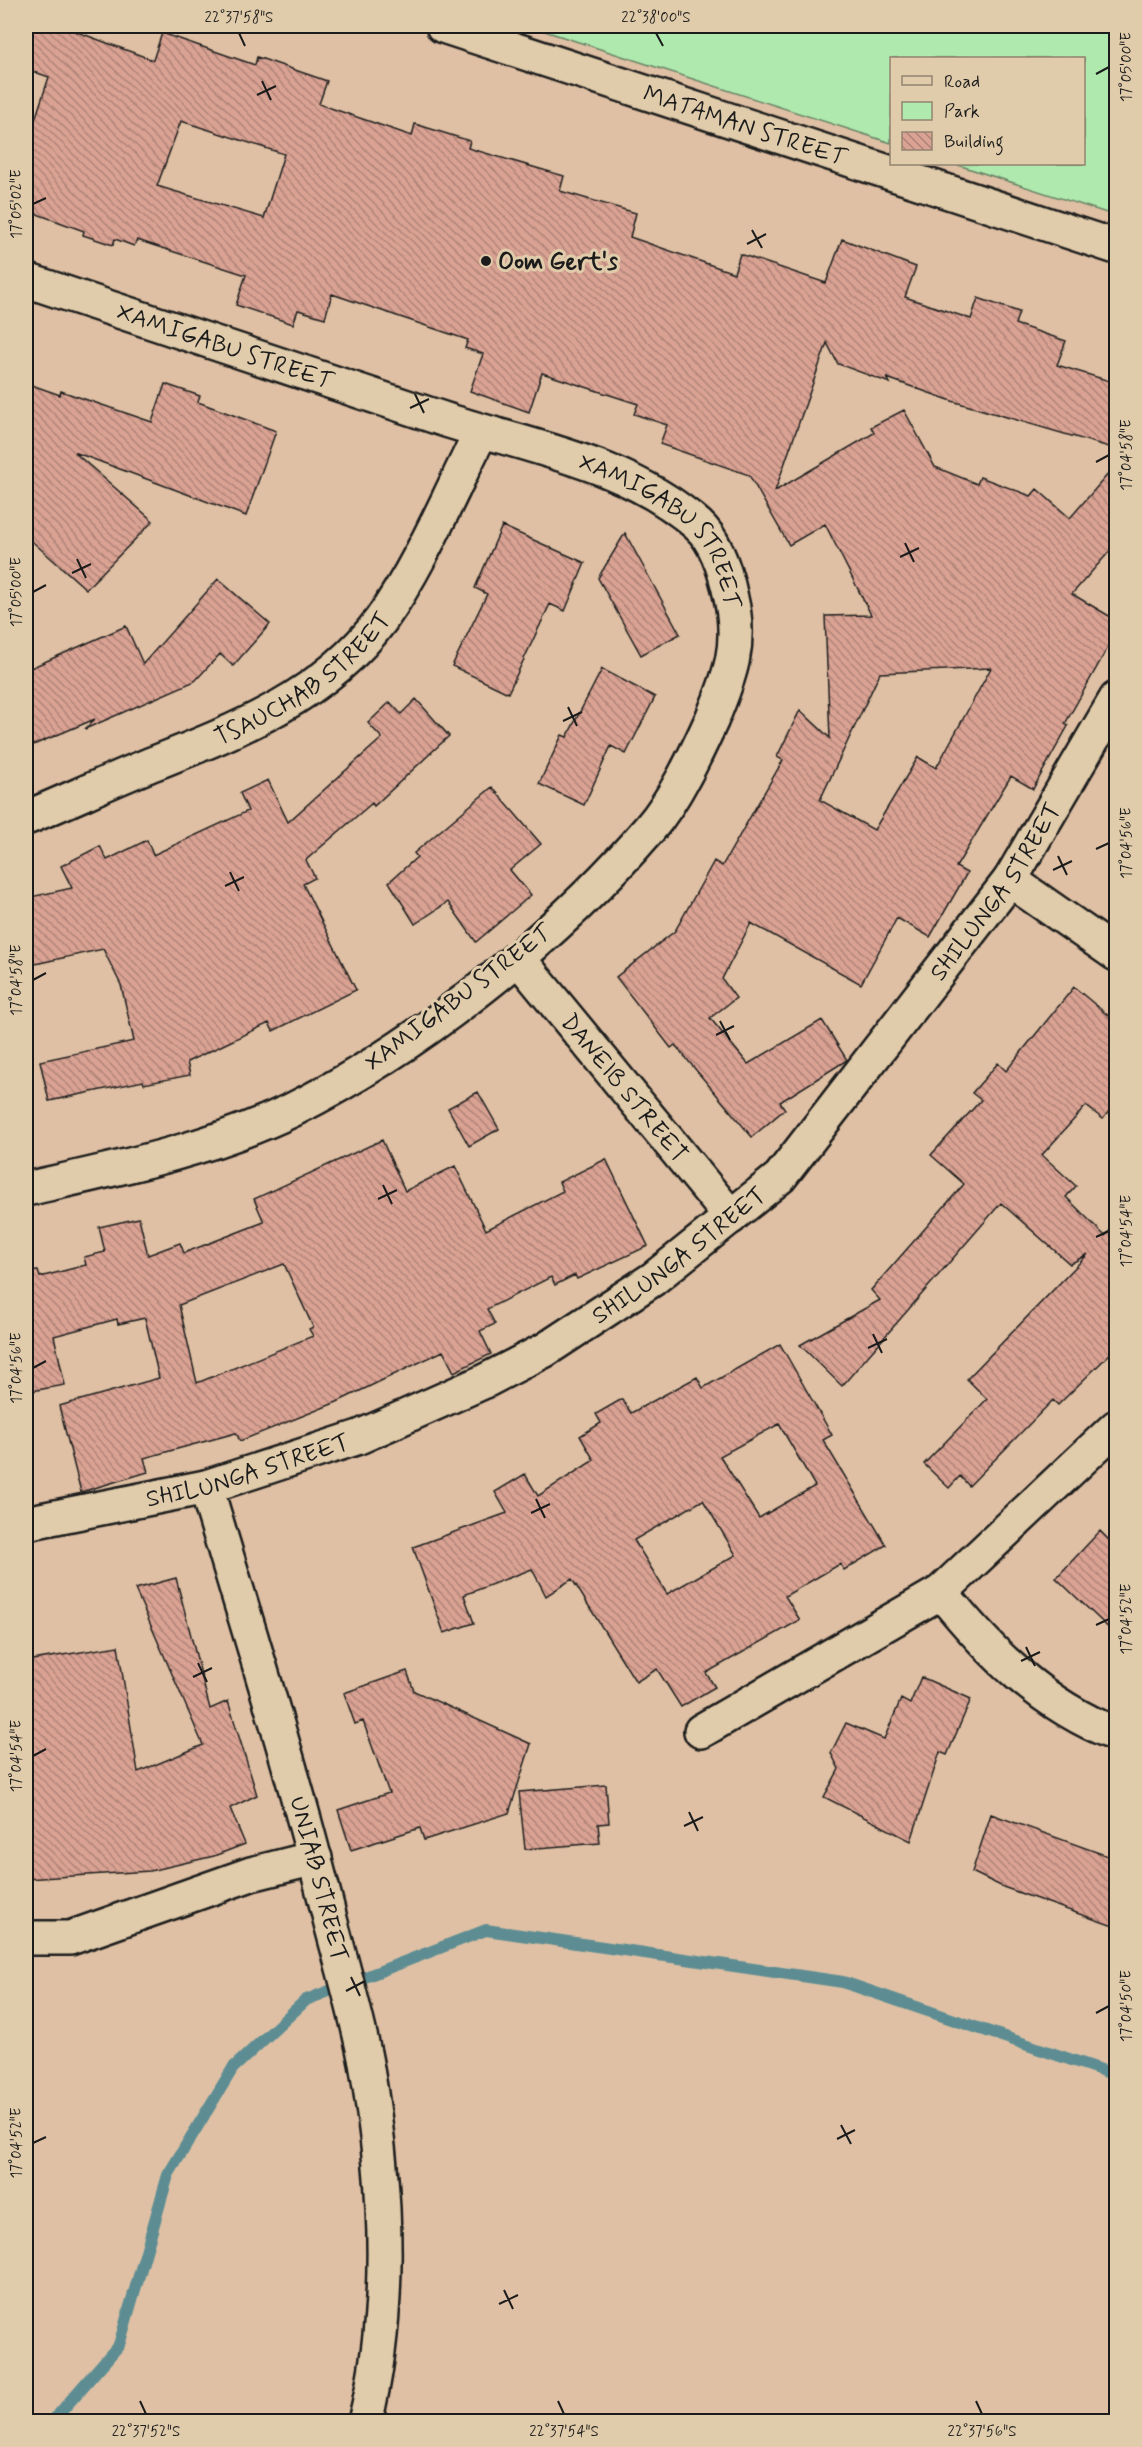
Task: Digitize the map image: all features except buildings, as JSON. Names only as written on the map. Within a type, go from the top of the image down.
[{"type":"street","name":"MATAMAN STREET","points":[[444,26],[1116,247]]},
{"type":"street","name":"XAMIGABU STREET","points":[[26,280],[481,432],[592,465],[670,503],[703,530],[720,560],[735,616],[736,645],[730,678],[696,753],[653,825],[587,894],[518,958],[405,1045],[362,1072],[293,1109],[253,1127],[206,1143],[26,1189]]},
{"type":"street","name":"TSAUCHAB STREET","points":[[26,818],[213,740],[283,707],[322,679],[361,644],[399,595],[481,432]]},
{"type":"street","name":"SHILUNGA STREET","points":[[26,1523],[206,1487],[359,1437],[494,1377],[545,1350],[653,1279],[780,1177],[1010,880],[1116,699]]},
{"type":"street","points":[[1010,880],[1116,954]]},
{"type":"street","name":"DANEIB STREET","points":[[518,958],[731,1217]]},
{"type":"street","points":[[701,1731],[940,1592],[1116,1427]]},
{"type":"street","name":"UNIAB STREET","points":[[206,1487],[315,1858],[366,2062],[381,2170],[385,2297],[375,2382],[365,2421]]},
{"type":"street","points":[[940,1592],[973,1632],[1048,1699],[1093,1725],[1116,1734]]},
{"type":"street","points":[[26,1938],[70,1938],[251,1874],[315,1858]]},
{"type":"green space","points":[[529,26],[1116,26],[1116,216],[958,165],[1085,165],[1085,57],[890,57],[890,143]]},
{"type":"waterway","points":[[52,2422],[119,2345],[168,2175],[233,2068],[306,2000],[486,1930],[843,1982],[1116,2075]]},
{"type":"place","name":"Oom Gert's","points":[[486,261]]}]
